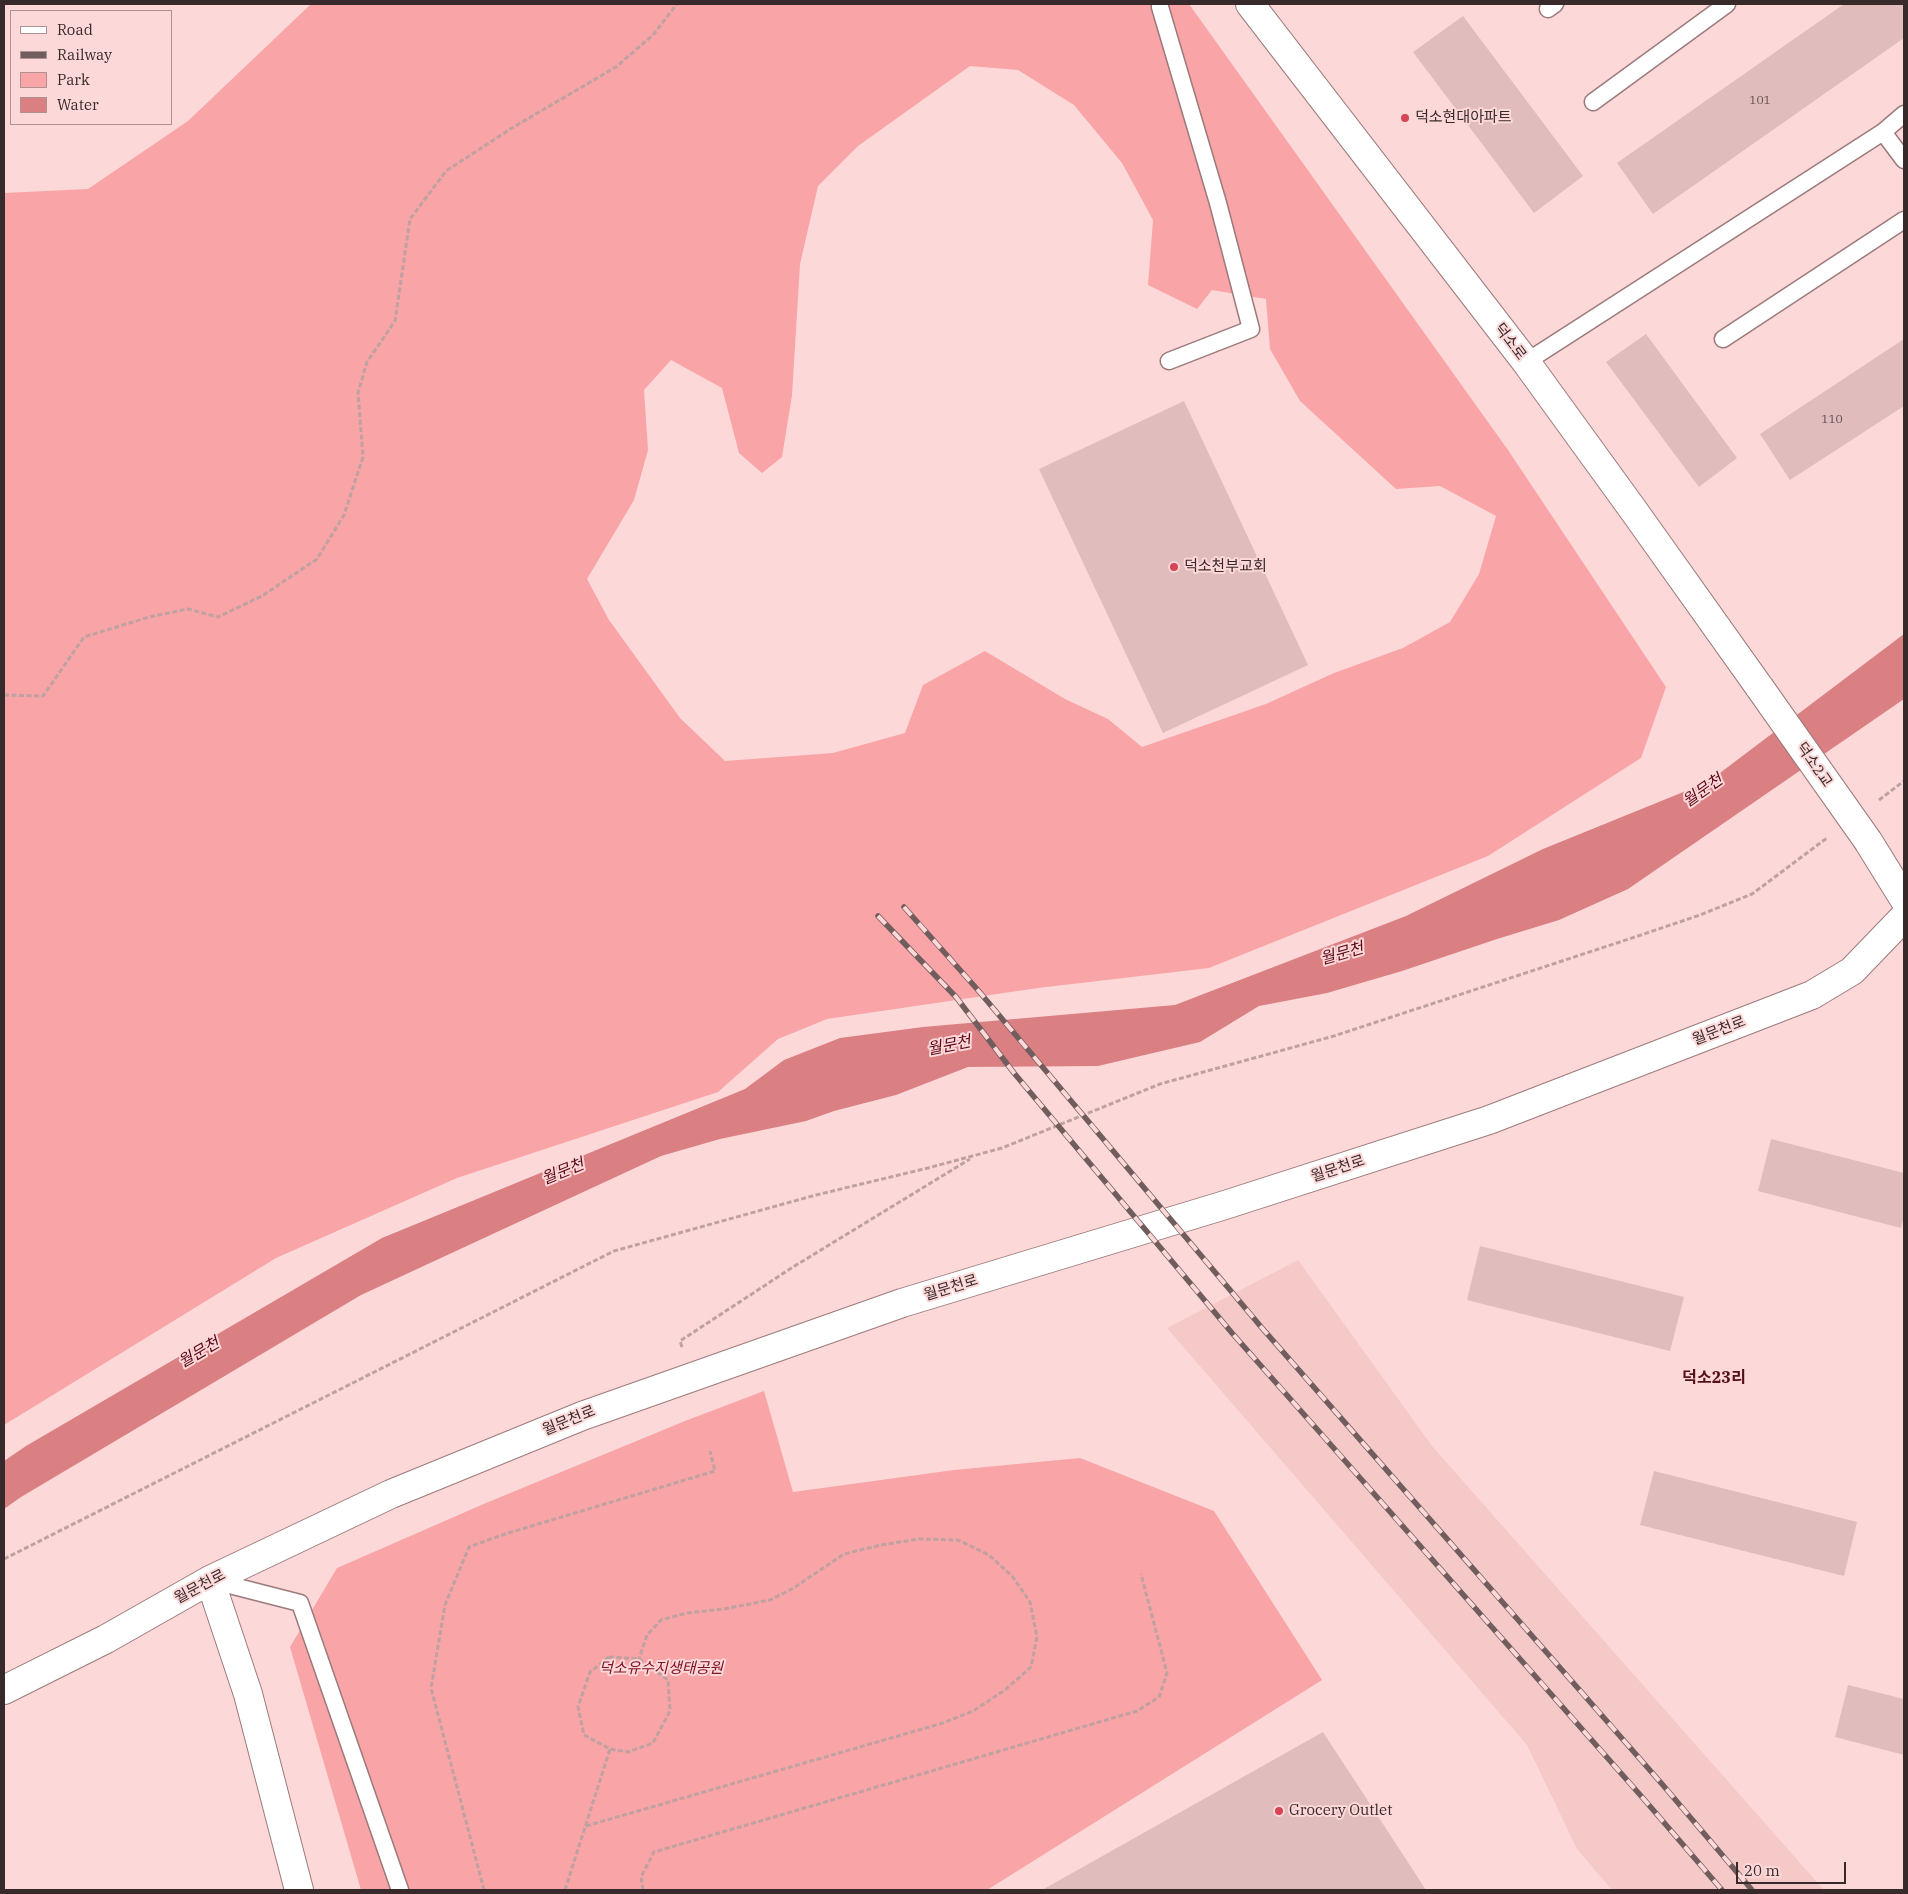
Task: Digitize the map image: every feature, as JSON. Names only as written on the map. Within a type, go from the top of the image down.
[{"type":"street","name":"덕소로","points":[[1250,4],[1526,362],[1760,688]]},
{"type":"street","name":"덕소2교","points":[[1760,688],[1868,841],[1904,899]]},
{"type":"street","name":"월문천로","points":[[4,1690],[106,1639],[210,1580],[391,1494],[582,1416],[902,1303],[1225,1206],[1489,1120],[1812,995],[1852,971],[1904,917]]},
{"type":"street","points":[[210,1580],[248,1694],[299,1890]]},
{"type":"lane","points":[[1160,4],[1218,203],[1251,329],[1169,361]]},
{"type":"lane","points":[[1594,102],[1727,4]]},
{"type":"lane","points":[[1526,362],[1883,132],[1904,114]]},
{"type":"lane","points":[[1883,132],[1904,160]]},
{"type":"lane","points":[[1723,339],[1904,220]]},
{"type":"lane","points":[[210,1580],[300,1602],[400,1890]]},
{"type":"path","points":[[4,695],[44,696],[84,637],[149,617],[188,609],[218,617],[262,596],[317,559],[344,515],[363,456],[358,393],[367,362],[395,321],[410,219],[446,171],[512,128],[616,67],[653,35],[678,4]]},
{"type":"path","points":[[1872,805],[1904,781]]},
{"type":"path","points":[[4,1559],[614,1251],[816,1195],[1002,1148],[1160,1084],[1334,1036],[1700,915],[1752,894],[1832,834]]},
{"type":"path","points":[[684,1352],[680,1341],[793,1267],[975,1156]]},
{"type":"path","points":[[484,1890],[431,1688],[445,1606],[469,1547],[505,1534],[715,1471],[710,1451]]},
{"type":"path","points":[[586,1826],[943,1723],[965,1714],[1005,1690],[1031,1667],[1037,1637],[1030,1602],[1013,1578],[989,1555],[958,1540],[918,1539],[844,1554],[792,1589],[770,1600],[724,1609],[687,1613],[660,1620],[647,1635],[639,1659]]},
{"type":"path","points":[[643,1890],[641,1877],[654,1852],[1137,1711],[1159,1697],[1167,1673],[1141,1574]]},
{"type":"path","points":[[609,1657],[639,1659],[668,1680],[670,1711],[653,1742],[628,1752],[610,1749],[584,1735],[578,1707],[590,1672],[609,1657]]},
{"type":"path","points":[[565,1890],[610,1749]]},
{"type":"shaded area","points":[[1298,1260],[1432,1446],[1824,1890],[1612,1890],[1577,1849],[1527,1745],[1167,1328]]},
{"type":"green space","points":[[311,4],[1189,4],[1508,450],[1666,687],[1641,758],[1488,856],[1209,968],[1038,988],[827,1019],[778,1039],[718,1092],[457,1178],[276,1258],[4,1425],[4,193],[88,189],[188,121]],"holes":[[[970,66],[1018,70],[1074,105],[1122,163],[1153,220],[1148,285],[1197,309],[1212,290],[1266,299],[1270,349],[1300,401],[1396,489],[1440,486],[1496,516],[1479,574],[1450,622],[1403,648],[1334,673],[1266,704],[1142,747],[1108,719],[1065,699],[985,651],[923,685],[905,733],[833,753],[725,761],[680,718],[609,620],[587,579],[634,500],[648,450],[644,390],[671,360],[722,388],[739,453],[762,473],[782,457],[792,395],[800,264],[818,186],[858,146]]]},
{"type":"green space","name":"덕소유수지생태공원","points":[[764,1391],[793,1492],[954,1470],[1080,1458],[1214,1511],[1322,1680],[987,1890],[361,1890],[290,1647],[337,1568],[486,1503],[685,1421]]},
{"type":"water","name":"월문천","points":[[1904,634],[1904,699],[1628,889],[1559,920],[1402,971],[1327,993],[1259,1006],[1200,1042],[1098,1066],[968,1067],[896,1095],[834,1111],[806,1121],[720,1139],[661,1156],[361,1295],[21,1497],[4,1509],[4,1461],[26,1446],[382,1238],[745,1089],[784,1060],[840,1038],[923,1027],[1175,1005],[1406,916],[1543,849],[1708,782]]},
{"type":"building","points":[[1844,4],[1904,4],[1904,38],[1653,214],[1617,163]]},
{"type":"building","points":[[1463,16],[1583,176],[1534,213],[1413,52]]},
{"type":"building","points":[[1646,334],[1737,458],[1699,487],[1606,362]]},
{"type":"building","points":[[1904,339],[1904,406],[1790,480],[1760,434]]},
{"type":"building","name":"덕소천부교회","points":[[1184,401],[1308,665],[1163,733],[1039,469]]},
{"type":"building","points":[[1771,1139],[1904,1173],[1904,1216],[1901,1228],[1758,1191]]},
{"type":"building","points":[[1480,1246],[1684,1297],[1670,1351],[1467,1300]]},
{"type":"building","points":[[1654,1471],[1857,1522],[1844,1576],[1640,1525]]},
{"type":"building","points":[[1848,1685],[1904,1699],[1904,1755],[1835,1737]]},
{"type":"building","name":"Grocery Outlet","points":[[1323,1732],[1426,1890],[1042,1890]]},
{"type":"railway","points":[[904,907],[977,989],[1262,1328],[1662,1784],[1752,1890]]},
{"type":"railway","points":[[878,916],[956,997],[1014,1073],[1232,1333],[1722,1890]]},
{"type":"place","name":"덕소현대아파트","points":[[1405,118]]},
{"type":"place","name":"덕소천부교회","points":[[1174,567]]},
{"type":"place","name":"Grocery Outlet","points":[[1279,1811]]},
{"type":"district","name":"덕소23리","points":[[1714,1378]]}]
